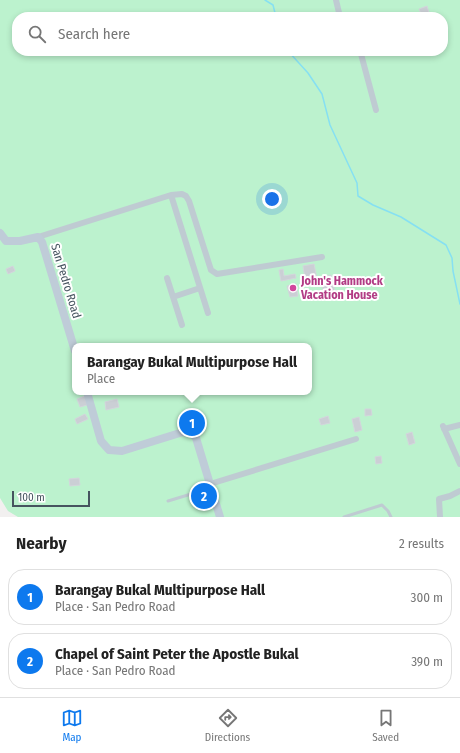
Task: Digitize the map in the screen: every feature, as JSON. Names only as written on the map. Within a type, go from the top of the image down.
[{"type":"street","points":[[336,0],[339,12]]},
{"type":"street","points":[[362,56],[376,110]]},
{"type":"street","points":[[38,237],[171,195],[182,194],[186,196],[211,270],[217,274],[322,257]]},
{"type":"street","points":[[171,195],[208,313]]},
{"type":"street","name":"San Pedro Road","points":[[0,233],[6,241],[13,242],[38,237],[42,242],[73,343]]},
{"type":"street","points":[[166,278],[182,325]]},
{"type":"street","points":[[173,296],[200,288]]},
{"type":"street","points":[[88,395],[101,441],[109,450],[122,451],[188,431],[196,438],[220,517]]},
{"type":"street","points":[[460,425],[443,428],[457,450],[460,464]]},
{"type":"street","points":[[211,486],[356,439]]},
{"type":"street","points":[[440,517],[439,499],[460,491]]},
{"type":"lane","points":[[168,501],[211,486]]},
{"type":"lane","points":[[344,517],[382,505],[391,517]]},
{"type":"green space","points":[[0,0],[460,0],[460,517],[18,517],[8,511],[0,498]]},
{"type":"building","points":[[427,6],[429,12],[420,12],[419,9]]},
{"type":"building","points":[[314,264],[317,279],[308,281],[307,277],[305,278],[303,266]]},
{"type":"building","points":[[13,266],[15,271],[8,274],[6,269]]},
{"type":"building","points":[[283,269],[284,276],[295,274],[296,278],[281,281],[279,270]]},
{"type":"building","points":[[331,275],[335,292],[324,294],[320,277]]},
{"type":"building","points":[[296,284],[298,296],[290,297],[287,286]]},
{"type":"building","points":[[85,396],[87,405],[80,407],[77,399]]},
{"type":"building","points":[[117,399],[119,407],[106,410],[105,402]]},
{"type":"building","points":[[365,409],[371,409],[372,415],[365,416]]},
{"type":"building","points":[[85,414],[88,419],[77,424],[75,419]]},
{"type":"building","points":[[198,416],[201,426],[186,427],[184,420]]},
{"type":"building","points":[[328,416],[330,423],[321,425],[319,419]]},
{"type":"building","points":[[359,417],[362,430],[355,432],[352,419]]},
{"type":"building","points":[[412,432],[415,443],[409,445],[406,434]]},
{"type":"building","points":[[381,456],[382,463],[376,464],[375,457]]},
{"type":"building","points":[[79,478],[80,485],[70,486],[69,479]]},
{"type":"building","points":[[208,492],[210,498],[200,501],[199,495]]},
{"type":"waterway","points":[[265,0],[273,5],[275,12]]},
{"type":"waterway","points":[[293,56],[308,73],[322,94],[330,125],[357,183],[358,196],[373,205],[401,217],[446,245],[452,258],[453,271],[460,304]]},
{"type":"place","name":"John's Hammock Vacation House","points":[[293,288]]},
{"type":"place","name":"Barangay Bukal Multipurpose Hall","points":[[192,423]]},
{"type":"place","name":"Chapel of Saint Peter the Apostle Bukal","points":[[204,496]]}]
